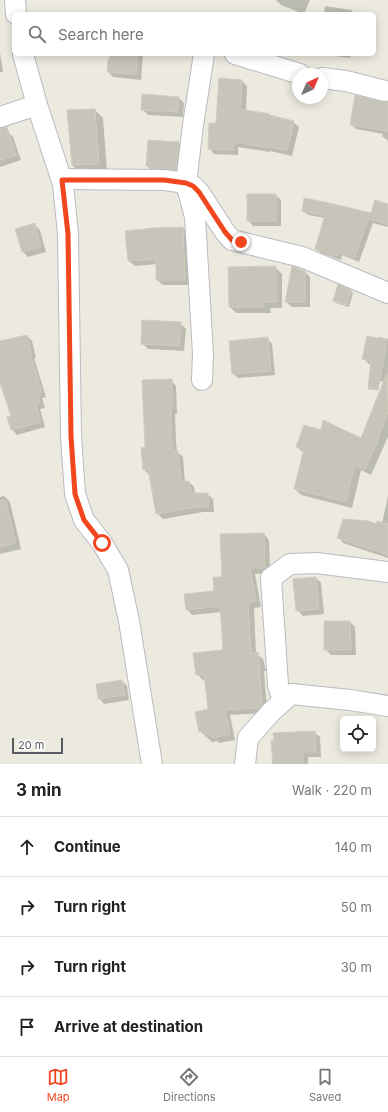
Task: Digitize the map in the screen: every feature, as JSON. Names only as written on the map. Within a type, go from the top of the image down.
[{"type":"street","points":[[15,0],[16,12]]},
{"type":"street","points":[[24,56],[37,104],[62,180],[68,234],[71,436],[75,494],[84,520],[102,543],[118,570],[129,621],[152,764]]},
{"type":"street","points":[[202,380],[203,354],[195,217],[186,183],[204,56]]},
{"type":"street","points":[[242,56],[292,72]]},
{"type":"street","points":[[328,79],[346,81],[385,91]]},
{"type":"street","points":[[0,117],[37,104]]},
{"type":"street","points":[[62,180],[164,180],[186,183],[193,186],[199,192],[225,232],[232,240],[302,257],[388,293]]},
{"type":"street","points":[[283,701],[278,685],[272,578],[290,564],[317,563],[388,572]]},
{"type":"street","points":[[245,764],[248,738],[271,712],[291,694],[350,700],[388,706]]},
{"type":"building","points":[[110,56],[138,56],[136,75],[107,72],[108,59],[110,59]]},
{"type":"building","points":[[219,78],[242,80],[240,109],[270,114],[269,115],[294,121],[287,151],[233,142],[233,150],[208,149],[209,123],[216,123]]},
{"type":"building","points":[[142,94],[179,97],[178,112],[141,110]]},
{"type":"building","points":[[355,95],[382,102],[388,102],[388,131],[350,125]]},
{"type":"building","points":[[95,109],[99,164],[72,165],[67,110]]},
{"type":"building","points":[[7,127],[16,155],[0,160],[0,128]]},
{"type":"building","points":[[148,140],[179,142],[176,170],[151,168],[151,166],[146,166]]},
{"type":"building","points":[[247,194],[276,194],[276,221],[247,221]]},
{"type":"building","points":[[304,198],[371,213],[375,200],[388,204],[388,225],[369,218],[354,258],[338,252],[337,256],[315,249],[325,215],[302,211]]},
{"type":"building","points":[[35,223],[41,247],[22,252],[15,229]]},
{"type":"building","points":[[183,227],[185,280],[156,280],[156,259],[128,261],[125,231]]},
{"type":"building","points":[[276,266],[276,302],[264,302],[264,307],[229,307],[228,267]]},
{"type":"building","points":[[292,266],[305,271],[305,302],[285,302]]},
{"type":"building","points":[[338,284],[351,290],[347,305],[333,301]]},
{"type":"building","points":[[142,320],[181,322],[179,346],[141,344]]},
{"type":"building","points":[[27,335],[30,353],[42,392],[38,393],[40,403],[36,404],[41,422],[11,430],[7,417],[11,416],[0,383],[0,341]]},
{"type":"building","points":[[367,336],[387,340],[378,390],[368,389],[371,361],[362,359]]},
{"type":"building","points":[[268,337],[271,371],[232,374],[229,341]]},
{"type":"building","points":[[387,373],[388,412],[379,438],[365,470],[355,465],[346,502],[294,489],[304,449],[296,447],[304,425],[321,430],[323,420],[361,438]]},
{"type":"building","points":[[172,379],[171,435],[173,451],[178,451],[181,482],[189,481],[191,493],[208,493],[209,507],[197,507],[156,514],[148,469],[143,470],[141,448],[145,447],[142,380]]},
{"type":"building","points":[[5,500],[16,543],[0,547],[0,501]]},
{"type":"building","points":[[343,519],[369,521],[376,524],[377,521],[388,524],[388,555],[337,538]]},
{"type":"building","points":[[264,533],[265,568],[250,568],[256,601],[248,603],[251,653],[258,652],[262,705],[259,708],[225,710],[230,734],[212,738],[212,735],[205,737],[204,731],[199,732],[195,712],[208,709],[204,674],[196,675],[193,653],[223,650],[220,606],[186,610],[184,594],[214,591],[213,577],[222,577],[220,534]]},
{"type":"building","points":[[316,577],[319,609],[296,611],[293,579]]},
{"type":"building","points":[[324,621],[350,621],[351,650],[324,650]]},
{"type":"building","points":[[122,680],[125,695],[98,699],[96,684]]},
{"type":"building","points":[[315,731],[316,752],[303,752],[303,764],[273,764],[271,741],[274,740],[273,733]]},
{"type":"route","points":[[102,543],[84,520],[75,494],[69,380],[68,234],[62,180],[164,180],[186,183],[193,186],[199,192],[225,232],[232,240],[241,242]]}]
